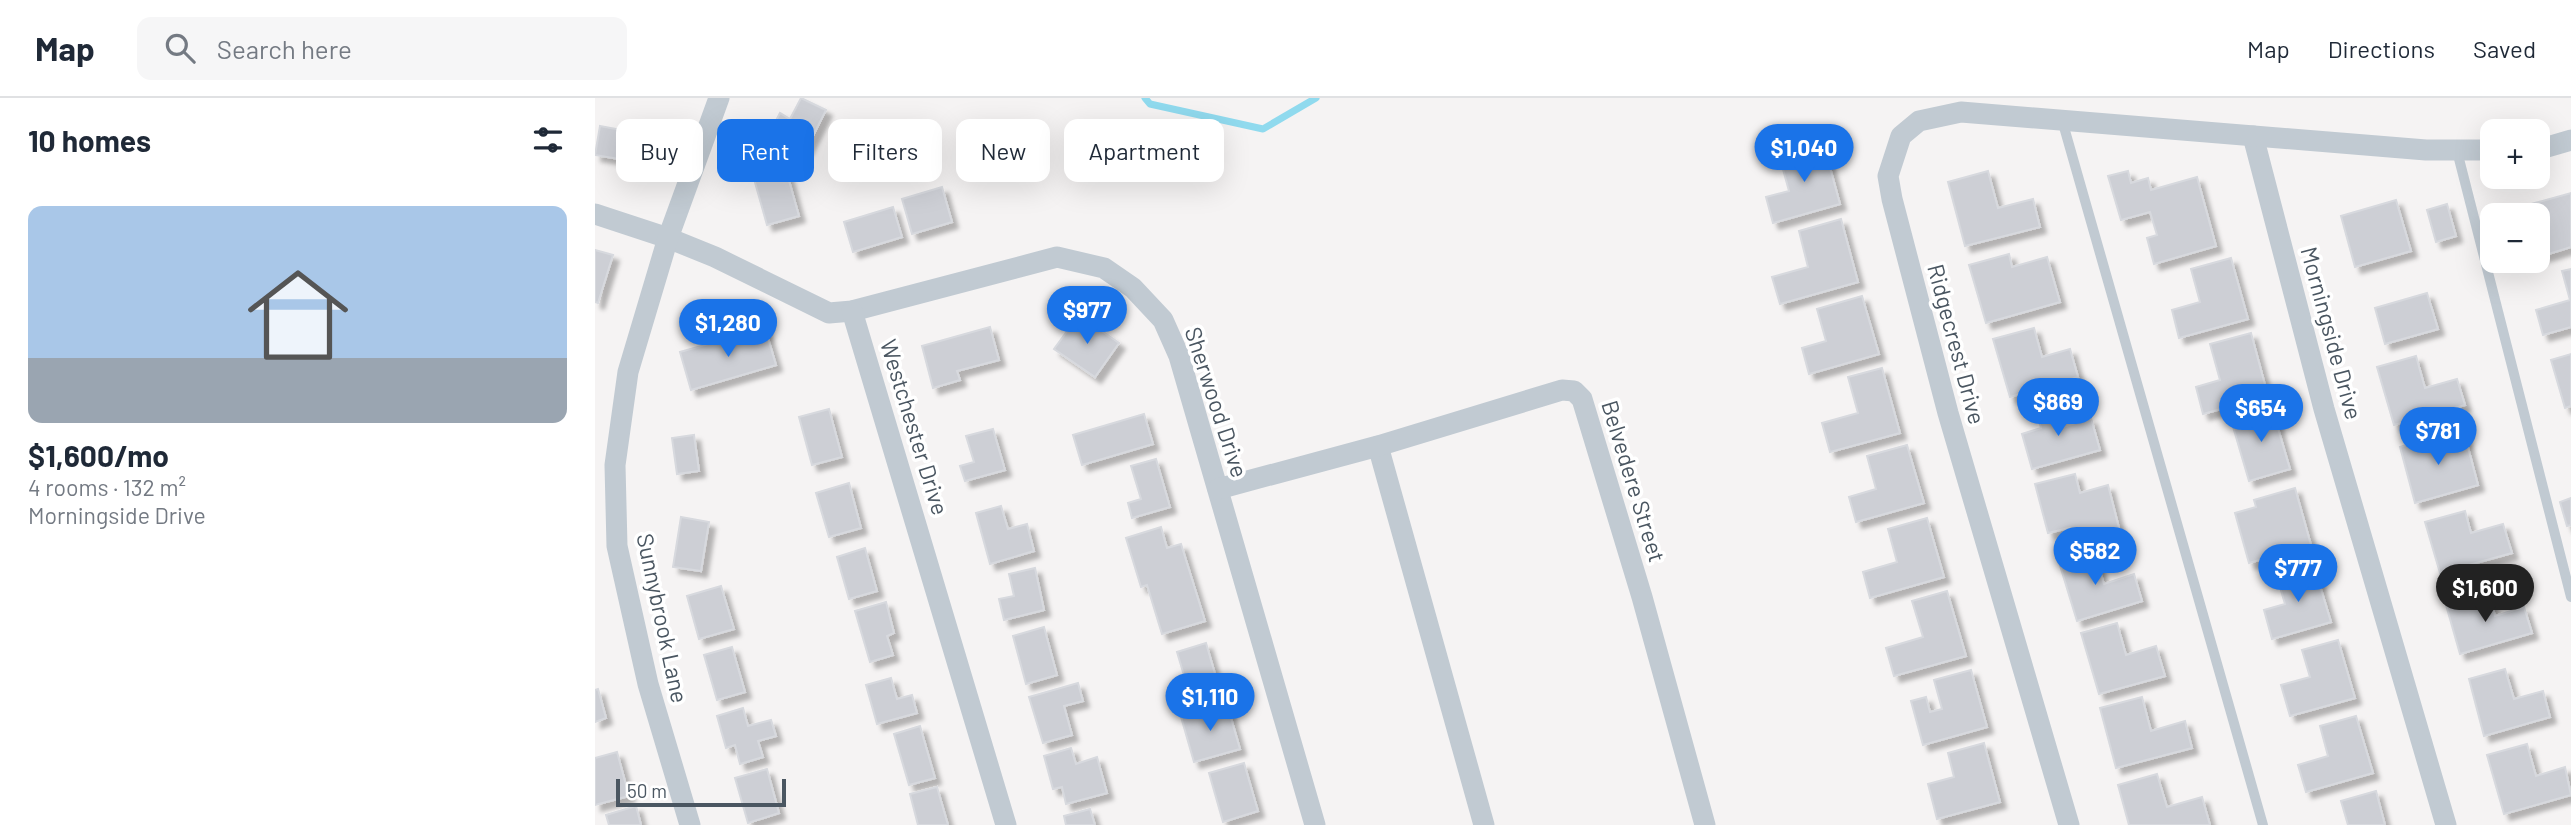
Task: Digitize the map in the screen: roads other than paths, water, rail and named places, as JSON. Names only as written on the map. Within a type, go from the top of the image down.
[{"type":"street","name":"Sunnybrook Lane","points":[[690,825],[648,684],[617,546],[615,465],[628,372],[668,238],[719,98]]},
{"type":"street","name":"Ridgecrest Drive","points":[[2069,825],[1948,413],[1892,199],[1888,176],[1901,136],[1919,121],[1961,112],[2426,150],[2480,150]]},
{"type":"street","name":"Morningside Drive","points":[[2253,136],[2324,409],[2446,825]]},
{"type":"street","points":[[2550,146],[2571,140]]},
{"type":"street","points":[[595,214],[715,257],[829,313],[852,311]]},
{"type":"street","name":"Sherwood Drive","points":[[852,311],[1057,257],[1104,268],[1133,288],[1163,320],[1179,356],[1315,825]]},
{"type":"street","name":"Westchester Drive","points":[[852,311],[1006,825]]},
{"type":"street","name":"Belvedere Street","points":[[1218,489],[1378,446],[1562,390],[1574,391],[1582,399],[1705,825]]},
{"type":"street","points":[[1378,446],[1484,825]]},
{"type":"lane","points":[[2062,120],[2263,825]]},
{"type":"lane","points":[[2457,150],[2571,597]]},
{"type":"waterway","points":[[1145,98],[1150,104],[1263,129],[1316,98]]}]
